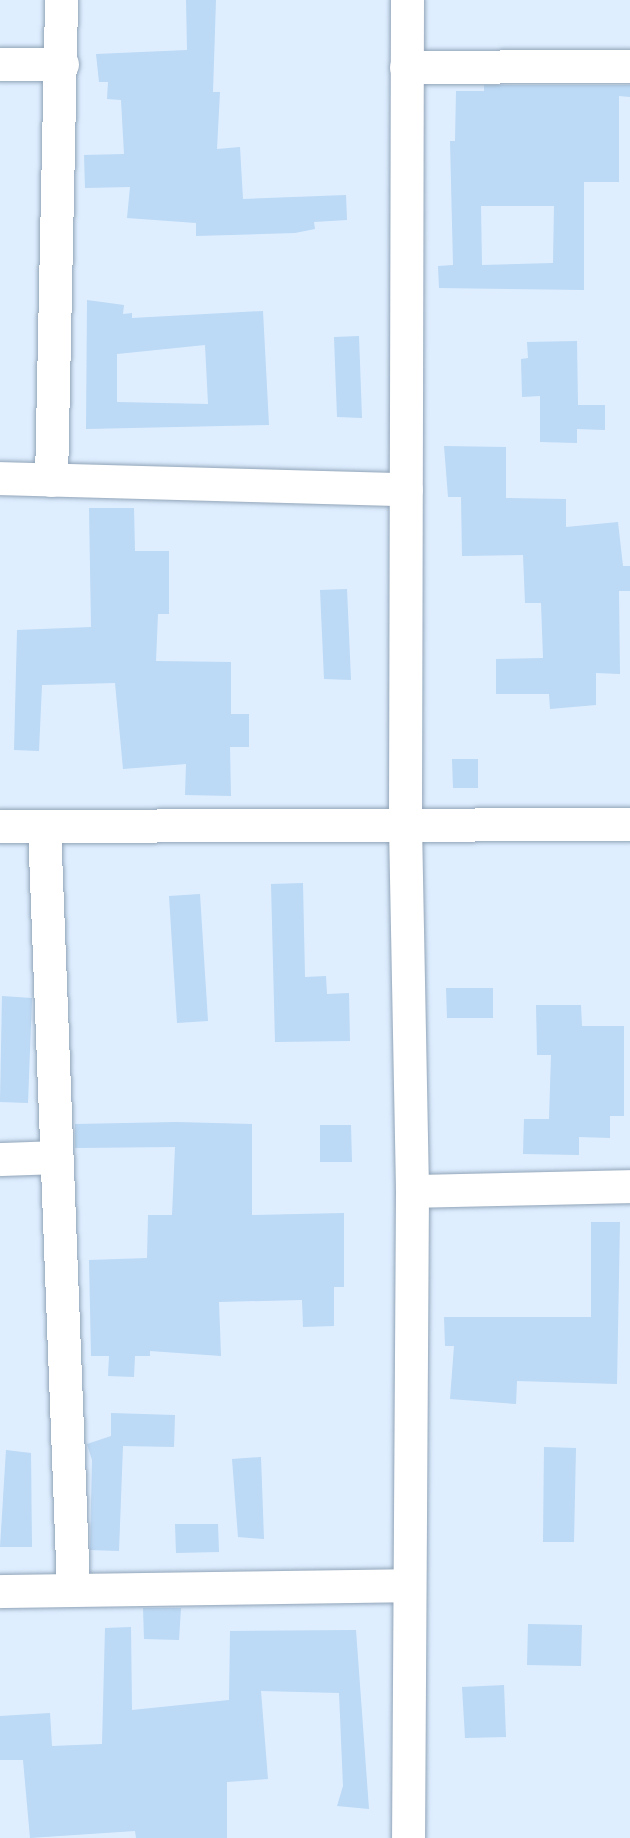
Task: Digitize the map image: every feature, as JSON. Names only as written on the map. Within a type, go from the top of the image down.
[{"type":"street","points":[[51,480],[62,64],[61,0]]},
{"type":"street","points":[[407,0],[405,825],[412,1191],[405,1585],[408,1838]]},
{"type":"street","points":[[0,64],[62,64]]},
{"type":"street","points":[[406,68],[630,66]]},
{"type":"street","points":[[0,478],[405,489]]},
{"type":"street","points":[[0,826],[630,824]]},
{"type":"street","points":[[44,826],[73,1588]]},
{"type":"street","points":[[0,1159],[56,1158]]},
{"type":"street","points":[[412,1191],[630,1186]]},
{"type":"street","points":[[0,1592],[73,1588],[405,1585]]},
{"type":"building","points":[[186,0],[216,0],[213,92],[220,92],[217,149],[240,147],[243,199],[346,195],[347,220],[314,222],[315,229],[295,233],[196,236],[196,223],[127,218],[130,187],[85,188],[84,155],[124,154],[121,100],[107,99],[108,82],[99,82],[96,54],[187,50]]},
{"type":"building","points":[[484,85],[630,85],[630,97],[619,96],[619,182],[584,182],[584,290],[439,288],[438,266],[453,265],[450,141],[455,141],[456,91],[484,91]],"holes":[[[481,206],[554,206],[553,263],[482,265]]]},
{"type":"building","points":[[87,300],[124,305],[123,314],[132,313],[132,318],[263,311],[269,425],[86,429]],"holes":[[[205,345],[208,404],[117,402],[117,354]]]},
{"type":"building","points":[[359,336],[362,418],[337,417],[334,337]]},
{"type":"building","points":[[577,341],[578,405],[605,405],[605,430],[577,429],[577,443],[540,442],[540,396],[522,397],[521,359],[528,358],[527,342]]},
{"type":"building","points":[[444,446],[506,447],[506,498],[566,499],[566,527],[618,522],[623,566],[630,566],[630,591],[619,591],[620,674],[596,673],[596,705],[550,709],[549,694],[496,694],[496,659],[543,658],[541,603],[525,603],[523,555],[462,556],[461,497],[448,497]]},
{"type":"building","points":[[89,508],[134,508],[135,551],[169,551],[169,614],[158,614],[156,661],[231,662],[231,714],[249,714],[249,747],[230,747],[231,796],[185,795],[186,764],[123,769],[115,683],[42,685],[39,751],[14,750],[17,630],[91,627]]},
{"type":"building","points":[[347,589],[351,680],[324,679],[320,590]]},
{"type":"building","points":[[452,759],[478,759],[478,788],[453,788]]},
{"type":"building","points":[[303,883],[305,977],[326,976],[327,994],[349,993],[350,1041],[275,1042],[271,884]]},
{"type":"building","points":[[200,894],[208,1021],[177,1023],[169,896]]},
{"type":"building","points":[[446,988],[493,988],[493,1018],[447,1018]]},
{"type":"building","points":[[2,996],[32,998],[28,1103],[0,1102]]},
{"type":"building","points":[[536,1005],[581,1005],[582,1026],[624,1026],[624,1116],[610,1116],[610,1138],[579,1137],[579,1155],[523,1154],[524,1119],[549,1119],[551,1055],[537,1055]]},
{"type":"building","points":[[176,1122],[252,1124],[252,1215],[344,1213],[344,1287],[334,1287],[334,1326],[303,1327],[302,1300],[219,1302],[221,1356],[150,1351],[150,1356],[135,1356],[134,1377],[108,1376],[109,1356],[91,1356],[89,1260],[147,1258],[148,1215],[172,1215],[175,1147],[75,1148],[75,1124]]},
{"type":"building","points":[[320,1125],[351,1125],[352,1162],[320,1162]]},
{"type":"building","points":[[591,1222],[620,1222],[617,1384],[517,1381],[516,1404],[450,1399],[454,1346],[445,1346],[444,1317],[591,1317]]},
{"type":"building","points":[[111,1413],[175,1415],[174,1447],[123,1446],[119,1551],[90,1550],[92,1460],[87,1444],[111,1436]]},
{"type":"building","points":[[544,1447],[576,1448],[574,1542],[543,1542]]},
{"type":"building","points":[[6,1450],[31,1453],[32,1547],[0,1547]]},
{"type":"building","points":[[261,1457],[264,1539],[238,1537],[232,1459]]},
{"type":"building","points":[[175,1524],[218,1524],[219,1552],[176,1553]]},
{"type":"building","points":[[143,1608],[181,1608],[179,1640],[144,1639]]},
{"type":"building","points":[[528,1624],[582,1625],[581,1666],[527,1665]]},
{"type":"building","points":[[131,1627],[132,1710],[229,1700],[230,1631],[356,1630],[369,1809],[337,1806],[343,1786],[339,1693],[261,1691],[268,1779],[227,1782],[227,1838],[136,1838],[135,1831],[30,1838],[23,1760],[0,1760],[0,1716],[50,1713],[52,1746],[102,1744],[105,1628]]},
{"type":"building","points":[[504,1685],[506,1737],[465,1738],[462,1687]]}]
